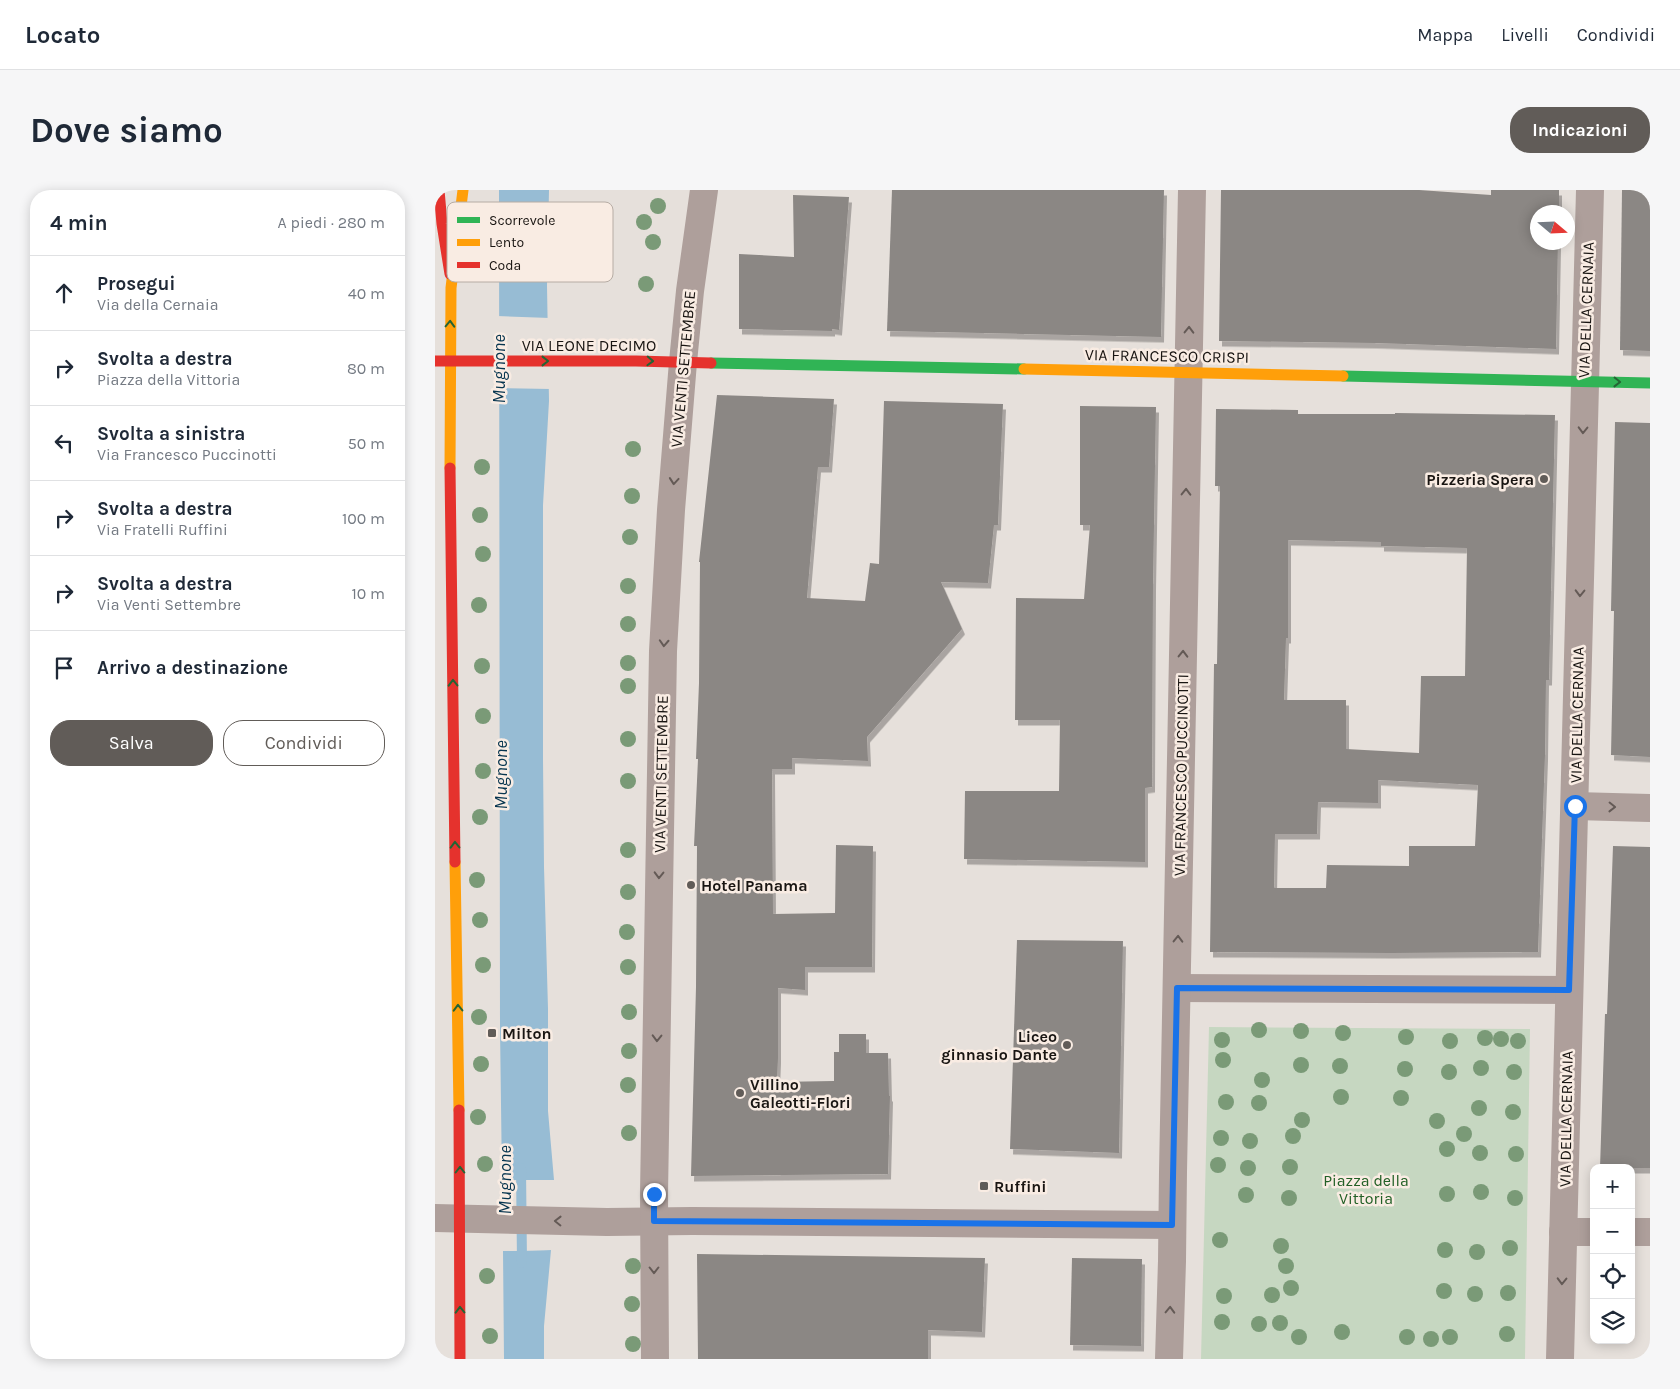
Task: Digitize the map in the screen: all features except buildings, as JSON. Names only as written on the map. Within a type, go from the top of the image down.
[{"type":"street","points":[[439,190],[447,260]]},
{"type":"street","name":"VIA VENTI SETTEMBRE","points":[[655,1359],[654,1221],[663,651],[671,510],[683,362],[690,290],[704,190]]},
{"type":"street","name":"VIA FRANCESCO PUCCINOTTI","points":[[1169,1359],[1192,190]]},
{"type":"street","name":"VIA DELLA CERNAIA","points":[[1560,1359],[1590,190]]},
{"type":"street","points":[[450,282],[451,288]]},
{"type":"street","points":[[452,282],[450,360],[460,1156],[447,1219],[460,1359]]},
{"type":"street","name":"VIA LEONE DECIMO","points":[[435,361],[683,362]]},
{"type":"street","name":"VIA FRANCESCO CRISPI","points":[[683,362],[1650,383]]},
{"type":"street","points":[[1575,806],[1650,808]]},
{"type":"street","points":[[1177,988],[1569,990]]},
{"type":"street","points":[[447,1219],[607,1222],[1172,1225]]},
{"type":"street","points":[[1563,1232],[1590,1232]]},
{"type":"street","points":[[1635,1232],[1650,1232]]},
{"type":"green space","name":"Piazza della Vittoria","points":[[1209,1027],[1530,1029],[1525,1359],[1201,1359]]},
{"type":"water","points":[[499,190],[549,190],[549,202],[499,202]]},
{"type":"water","points":[[499,282],[547,282],[549,401],[543,505],[543,759],[548,1111],[554,1180],[502,1180],[500,1028]]},
{"type":"water","points":[[551,1250],[544,1326],[544,1359],[504,1359],[503,1251]]},
{"type":"pier","points":[[497,316],[550,318],[551,389],[497,388]]},
{"type":"pier","points":[[502,1180],[556,1180],[554,1182],[502,1182]]},
{"type":"pier","points":[[551,1247],[553,1250],[503,1251],[503,1249]]},
{"type":"waterway","name":"Mugnone","points":[[521,1168],[522,1263]]},
{"type":"traffic: fast","points":[[711,363],[1024,369]]},
{"type":"traffic: fast","points":[[1343,376],[1650,383]]},
{"type":"traffic: slow","points":[[462,202],[463,190]]},
{"type":"traffic: slow","points":[[450,468],[452,282]]},
{"type":"traffic: slow","points":[[1024,369],[1343,376]]},
{"type":"traffic: slow","points":[[455,862],[459,1110]]},
{"type":"traffic: jam","points":[[439,190],[447,255]]},
{"type":"traffic: jam","points":[[435,361],[711,363]]},
{"type":"traffic: jam","points":[[450,468],[455,862]]},
{"type":"traffic: jam","points":[[459,1110],[460,1359]]},
{"type":"place","name":"Pizzeria Spera","points":[[1544,479]]},
{"type":"place","name":"Hotel Panama","points":[[691,885]]},
{"type":"place","name":"Milton","points":[[492,1033]]},
{"type":"place","name":"Liceo ginnasio Dante","points":[[1067,1045]]},
{"type":"place","name":"Villino Galeotti-Flori","points":[[740,1093]]},
{"type":"place","name":"Ruffini","points":[[984,1186]]},
{"type":"route","points":[[654,1194],[654,1221],[1172,1225],[1177,988],[1569,990],[1575,806]]}]
